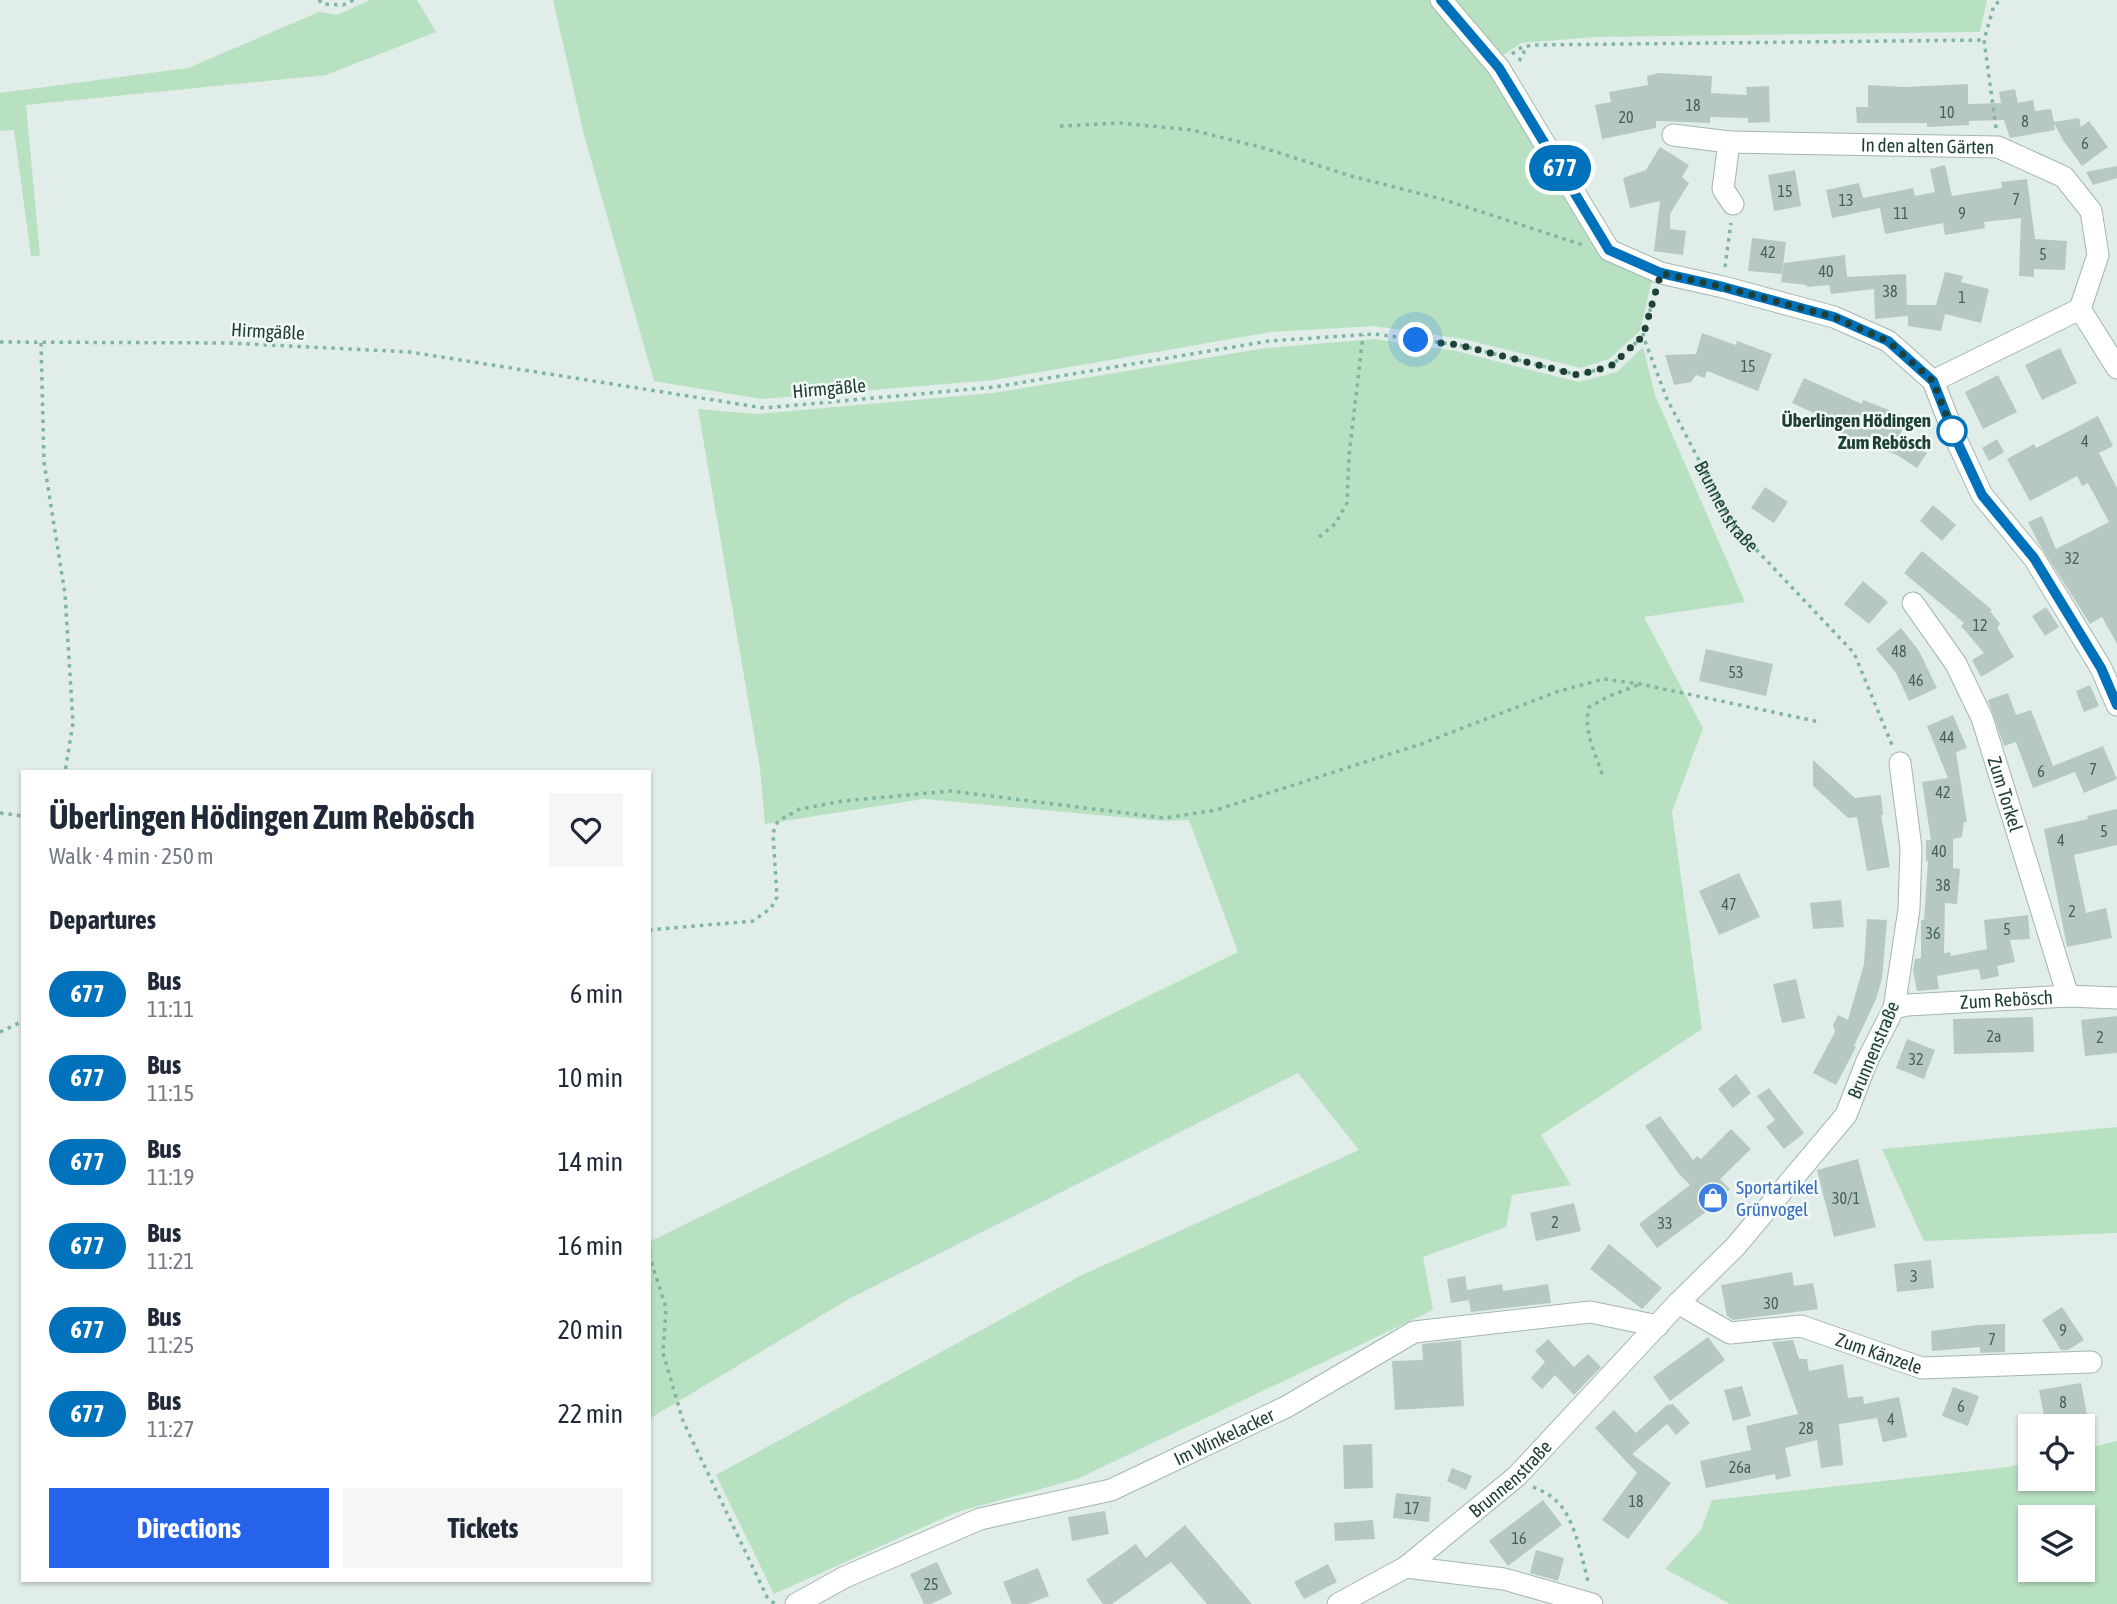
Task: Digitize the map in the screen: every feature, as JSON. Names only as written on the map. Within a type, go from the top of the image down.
[{"type":"street","points":[[1441,0],[1509,64],[1609,250],[1661,273],[1834,317],[1888,341],[1933,381],[1982,495],[2034,558],[2101,668],[2117,705]]},
{"type":"street","name":"In den alten Gärten","points":[[1672,135],[1729,142],[1998,146],[2064,177],[2091,211],[2098,255],[2080,309]]},
{"type":"street","points":[[1729,142],[1723,189],[1733,204]]},
{"type":"street","points":[[1933,381],[2080,309],[2117,368]]},
{"type":"street","name":"Zum Torkel","points":[[1913,603],[1956,664],[1982,718],[2068,996]]},
{"type":"street","name":"Brunnenstraße","points":[[1338,1604],[1406,1567],[1517,1476],[1678,1303],[1735,1247],[1846,1115],[1867,1061],[1894,1008],[1909,909],[1911,848],[1900,763]]},
{"type":"street","name":"Zum Rebösch","points":[[1894,1008],[1906,1005],[2068,996],[2117,998]]},
{"type":"street","name":"Zum Känzele","points":[[1678,1303],[1730,1333],[1801,1326],[1922,1368],[2091,1362]]},
{"type":"street","name":"Im Winkelacker","points":[[796,1604],[845,1577],[980,1519],[1111,1490],[1286,1407],[1414,1332],[1590,1312],[1658,1326]]},
{"type":"street","points":[[1406,1567],[1504,1578],[1592,1603]]},
{"type":"path","points":[[319,0],[322,4],[343,5],[354,0]]},
{"type":"path","points":[[1998,146],[1984,40],[1994,5],[2002,0]]},
{"type":"path","points":[[1509,64],[1522,47],[1534,45],[1984,40]]},
{"type":"path","points":[[1509,64],[1524,53],[1522,47]]},
{"type":"path","points":[[1060,126],[1120,123],[1192,130],[1445,200],[1586,246],[1609,250]]},
{"type":"path","points":[[1723,287],[1733,204]]},
{"type":"path","points":[[1643,336],[1661,273]]},
{"type":"path","name":"Hirmgäßle","points":[[0,342],[229,343],[410,352],[764,408],[995,387],[1269,341],[1374,334],[1459,345],[1578,375],[1611,366],[1643,336]]},
{"type":"path","points":[[1319,537],[1335,524],[1347,503],[1349,456],[1363,335]]},
{"type":"path","name":"Brunnenstraße","points":[[1643,336],[1667,399],[1733,525],[1854,653],[1900,763]]},
{"type":"path","points":[[41,343],[44,462],[65,594],[73,723],[65,770]]},
{"type":"path","points":[[651,930],[753,921],[771,908],[777,897],[773,833],[778,821],[800,809],[843,801],[951,791],[1165,818],[1216,810],[1421,744],[1559,691],[1604,679],[1640,684],[1820,722]]},
{"type":"path","points":[[1602,774],[1588,732],[1586,720],[1589,707],[1640,684]]},
{"type":"path","points":[[0,813],[21,816]]},
{"type":"path","points":[[0,1032],[21,1022]]},
{"type":"path","points":[[651,1260],[666,1308],[663,1353],[683,1421],[767,1597],[775,1604]]},
{"type":"path","points":[[1517,1476],[1555,1499],[1567,1515],[1592,1603]]},
{"type":"green space","points":[[370,0],[417,0],[436,32],[326,75],[26,105],[40,256],[31,256],[14,130],[0,131],[0,93],[188,68],[319,12],[337,15]]},
{"type":"green space","points":[[553,0],[1435,0],[1497,73],[1606,255],[1653,276],[1640,331],[1609,359],[1581,368],[1463,339],[1374,326],[1271,332],[994,380],[761,399],[654,381],[584,135]]},
{"type":"green space","points":[[1450,0],[1987,0],[1980,32],[1595,37],[1521,43],[1499,58]]},
{"type":"green space","points":[[1374,339],[1456,351],[1579,382],[1617,372],[1643,347],[1655,395],[1745,602],[1644,617],[1703,728],[1672,812],[1702,1029],[1541,1135],[1571,1185],[1512,1195],[1506,1227],[1423,1257],[1433,1310],[1077,1479],[957,1512],[774,1594],[716,1475],[1082,1275],[1359,1150],[1298,1073],[847,1300],[651,1418],[651,1241],[1238,952],[1189,820],[1163,821],[923,799],[765,824],[760,769],[698,409],[756,414],[993,393],[1266,348]]},
{"type":"green space","points":[[2117,1127],[2117,1233],[1924,1241],[1882,1149]]},
{"type":"green space","points":[[2117,1441],[2117,1604],[1730,1604],[1665,1569],[1701,1530],[1712,1500],[2018,1465],[2018,1491],[2095,1491],[2095,1446]]},
{"type":"building","points":[[1659,73],[1712,76],[1711,93],[1747,95],[1746,87],[1769,86],[1770,122],[1748,123],[1748,118],[1710,117],[1710,123],[1656,121],[1656,128],[1602,139],[1595,105],[1611,102],[1609,92],[1648,85],[1647,76]]},
{"type":"building","points":[[1968,84],[1968,104],[2001,103],[1999,92],[2015,89],[2018,103],[2033,100],[2035,111],[2051,109],[2054,122],[2079,118],[2081,127],[2089,121],[2108,147],[2082,166],[2054,123],[2055,130],[2010,138],[2004,120],[1969,121],[1969,125],[1927,127],[1927,123],[1857,123],[1856,107],[1868,107],[1868,85],[1905,87]]},
{"type":"building","points":[[1660,147],[1689,165],[1682,177],[1689,183],[1670,214],[1670,229],[1686,231],[1683,255],[1654,251],[1660,201],[1630,208],[1623,178],[1646,170]]},
{"type":"building","points":[[1945,165],[1952,196],[2002,188],[2001,182],[2027,179],[2035,239],[2067,241],[2065,270],[2034,269],[2034,277],[2019,276],[2021,218],[1984,222],[1985,228],[1945,235],[1943,223],[1885,234],[1880,208],[1832,218],[1826,190],[1859,183],[1863,198],[1913,188],[1915,196],[1935,192],[1930,169]]},
{"type":"building","points":[[2117,166],[2117,178],[2093,185],[2086,172]]},
{"type":"building","points":[[1795,170],[1801,206],[1774,211],[1768,175]]},
{"type":"building","points":[[1752,238],[1786,242],[1782,274],[1748,271]]},
{"type":"building","points":[[1845,255],[1847,277],[1906,274],[1907,305],[1936,305],[1945,272],[1963,276],[1961,282],[1989,289],[1981,323],[1945,314],[1941,331],[1908,326],[1908,316],[1875,319],[1874,289],[1831,294],[1829,285],[1807,287],[1781,282],[1784,263]]},
{"type":"building","points":[[1702,333],[1736,345],[1737,341],[1772,354],[1758,391],[1707,371],[1705,378],[1696,375],[1691,382],[1674,385],[1665,355],[1696,354]]},
{"type":"building","points":[[2060,348],[2077,383],[2042,400],[2025,365]]},
{"type":"building","points":[[1998,375],[2017,412],[1983,429],[1965,392]]},
{"type":"building","points":[[1804,378],[1862,404],[1863,400],[1907,417],[1900,436],[1927,453],[1917,468],[1897,455],[1830,429],[1833,422],[1792,403]]},
{"type":"building","points":[[2098,416],[2113,446],[2099,453],[2117,488],[2117,644],[2102,617],[2090,624],[2028,522],[2042,516],[2056,549],[2109,522],[2088,483],[2082,486],[2077,476],[2030,501],[2007,459],[2034,444],[2036,448]]},
{"type":"building","points":[[1997,439],[2004,452],[1989,461],[1982,448]]},
{"type":"building","points":[[1765,487],[1788,502],[1774,523],[1751,508]]},
{"type":"building","points":[[1933,505],[1956,525],[1942,541],[1920,521]]},
{"type":"building","points":[[1922,551],[1992,610],[1990,611],[2000,624],[1997,627],[2014,657],[1981,677],[1972,660],[1984,653],[1961,626],[1964,623],[1904,573]]},
{"type":"building","points":[[1863,581],[1888,602],[1869,624],[1844,604]]},
{"type":"building","points":[[2046,607],[2059,627],[2045,636],[2032,616]]},
{"type":"building","points":[[1901,628],[1919,651],[1937,688],[1909,701],[1896,673],[1876,649]]},
{"type":"building","points":[[1706,649],[1773,664],[1766,696],[1699,681]]},
{"type":"building","points":[[2090,685],[2099,706],[2084,712],[2076,691]]},
{"type":"building","points":[[2008,693],[2016,715],[2031,710],[2053,766],[2103,746],[2117,779],[2084,793],[2075,772],[2033,788],[2016,742],[2004,746],[1988,700]]},
{"type":"building","points":[[1953,715],[1967,748],[1956,752],[1967,822],[1964,822],[1962,837],[1953,839],[1953,868],[1960,869],[1957,904],[1945,903],[1944,953],[1950,952],[1951,956],[1987,949],[1984,920],[2028,915],[2030,939],[2010,940],[2015,962],[1997,966],[1999,976],[1981,980],[1979,970],[1976,969],[1937,976],[1939,989],[1917,991],[1913,970],[1915,959],[1921,958],[1921,920],[1924,920],[1928,861],[1926,840],[1931,840],[1922,782],[1948,778],[1927,726]]},
{"type":"building","points":[[1813,760],[1855,798],[1881,795],[1881,815],[1890,867],[1867,871],[1857,817],[1848,818],[1813,786]]},
{"type":"building","points":[[2117,809],[2117,845],[2074,855],[2086,913],[2106,908],[2112,938],[2067,947],[2044,829]]},
{"type":"building","points":[[1739,873],[1760,917],[1719,935],[1699,891]]},
{"type":"building","points":[[1841,900],[1844,927],[1813,929],[1810,903]]},
{"type":"building","points":[[1867,919],[1887,920],[1882,979],[1876,999],[1854,1046],[1856,1047],[1836,1085],[1813,1073],[1835,1032],[1833,1025],[1838,1015],[1848,1020],[1864,964]]},
{"type":"building","points":[[1796,979],[1805,1018],[1782,1023],[1773,984]]},
{"type":"building","points":[[2117,1016],[2117,1053],[2085,1056],[2081,1020]]},
{"type":"building","points":[[2033,1017],[2034,1052],[1954,1054],[1953,1019]]},
{"type":"building","points":[[1907,1039],[1935,1050],[1924,1079],[1896,1068]]},
{"type":"building","points":[[1736,1074],[1751,1093],[1733,1108],[1718,1089]]},
{"type":"building","points":[[1769,1088],[1804,1133],[1784,1149],[1766,1127],[1775,1120],[1757,1096]]},
{"type":"building","points":[[1660,1116],[1693,1160],[1697,1156],[1701,1159],[1731,1129],[1751,1149],[1720,1179],[1730,1189],[1706,1212],[1657,1248],[1639,1224],[1690,1185],[1645,1126]]},
{"type":"building","points":[[1858,1159],[1876,1227],[1834,1237],[1817,1170]]},
{"type":"building","points":[[1574,1203],[1581,1231],[1536,1241],[1530,1213]]},
{"type":"building","points":[[1609,1244],[1662,1288],[1642,1309],[1590,1269]]},
{"type":"building","points":[[1931,1260],[1934,1288],[1897,1292],[1894,1264]]},
{"type":"building","points":[[1792,1272],[1794,1286],[1813,1283],[1818,1309],[1733,1320],[1727,1316],[1721,1285]]},
{"type":"building","points":[[1465,1276],[1469,1300],[1451,1303],[1447,1279]]},
{"type":"building","points":[[1502,1284],[1503,1291],[1548,1284],[1551,1303],[1471,1312],[1467,1290]]},
{"type":"building","points":[[2062,1307],[2084,1340],[2068,1350],[2061,1350],[2042,1320]]},
{"type":"building","points":[[2005,1324],[2005,1352],[1980,1353],[1980,1347],[1932,1351],[1931,1331]]},
{"type":"building","points":[[1708,1337],[1725,1360],[1670,1401],[1653,1377]]},
{"type":"building","points":[[1548,1339],[1574,1367],[1588,1354],[1601,1367],[1574,1395],[1555,1375],[1542,1389],[1531,1378],[1545,1362],[1535,1351]]},
{"type":"building","points":[[1461,1340],[1464,1406],[1395,1410],[1392,1361],[1423,1360],[1422,1344]]},
{"type":"building","points":[[1793,1340],[1799,1359],[1807,1359],[1809,1371],[1843,1364],[1848,1398],[1863,1396],[1864,1404],[1899,1397],[1907,1437],[1883,1442],[1877,1418],[1839,1424],[1843,1465],[1821,1468],[1817,1440],[1785,1448],[1791,1476],[1776,1480],[1775,1474],[1706,1488],[1700,1461],[1751,1450],[1746,1426],[1798,1414],[1772,1342]]},
{"type":"building","points":[[2081,1383],[2087,1414],[2044,1414],[2039,1390]]},
{"type":"building","points":[[1742,1386],[1751,1416],[1733,1421],[1724,1390]]},
{"type":"building","points":[[1953,1387],[1979,1396],[1968,1426],[1942,1416]]},
{"type":"building","points":[[1673,1404],[1690,1423],[1676,1435],[1667,1424],[1632,1454],[1671,1483],[1628,1539],[1602,1520],[1637,1473],[1595,1428],[1614,1410],[1636,1433],[1667,1405]]},
{"type":"building","points":[[1372,1444],[1373,1488],[1344,1489],[1343,1445]]},
{"type":"building","points":[[1452,1468],[1472,1476],[1466,1490],[1447,1481]]},
{"type":"building","points":[[1396,1493],[1431,1497],[1429,1522],[1393,1518]]},
{"type":"building","points":[[1543,1500],[1562,1525],[1508,1566],[1489,1541]]},
{"type":"building","points":[[1105,1511],[1109,1534],[1072,1541],[1068,1517]]},
{"type":"building","points":[[1373,1520],[1375,1539],[1335,1541],[1334,1523]]},
{"type":"building","points":[[1185,1525],[1252,1604],[1207,1604],[1171,1562],[1112,1604],[1103,1604],[1086,1580],[1136,1544],[1146,1558]]},
{"type":"building","points":[[1536,1550],[1564,1558],[1558,1581],[1530,1573]]},
{"type":"building","points":[[937,1562],[952,1594],[931,1604],[924,1604],[910,1574]]},
{"type":"building","points":[[1328,1564],[1337,1582],[1304,1599],[1294,1582]]},
{"type":"building","points":[[1038,1568],[1049,1596],[1028,1604],[1012,1604],[1003,1582]]},
{"type":"bus line","name":"677","points":[[1441,0],[1499,68],[1609,250],[1661,273],[1834,317],[1888,341],[1933,381],[1982,495],[2034,558],[2101,668],[2117,705]]},
{"type":"place","name":"Überlingen Hödingen Zum Rebösch","points":[[1952,431]]},
{"type":"place","name":"Sportartikel Grünvogel","points":[[1713,1198]]},
{"type":"route","points":[[1416,340],[1459,345],[1578,375],[1611,366],[1643,336],[1661,273],[1834,317],[1888,341],[1933,381],[1955,437],[1952,431]]}]
